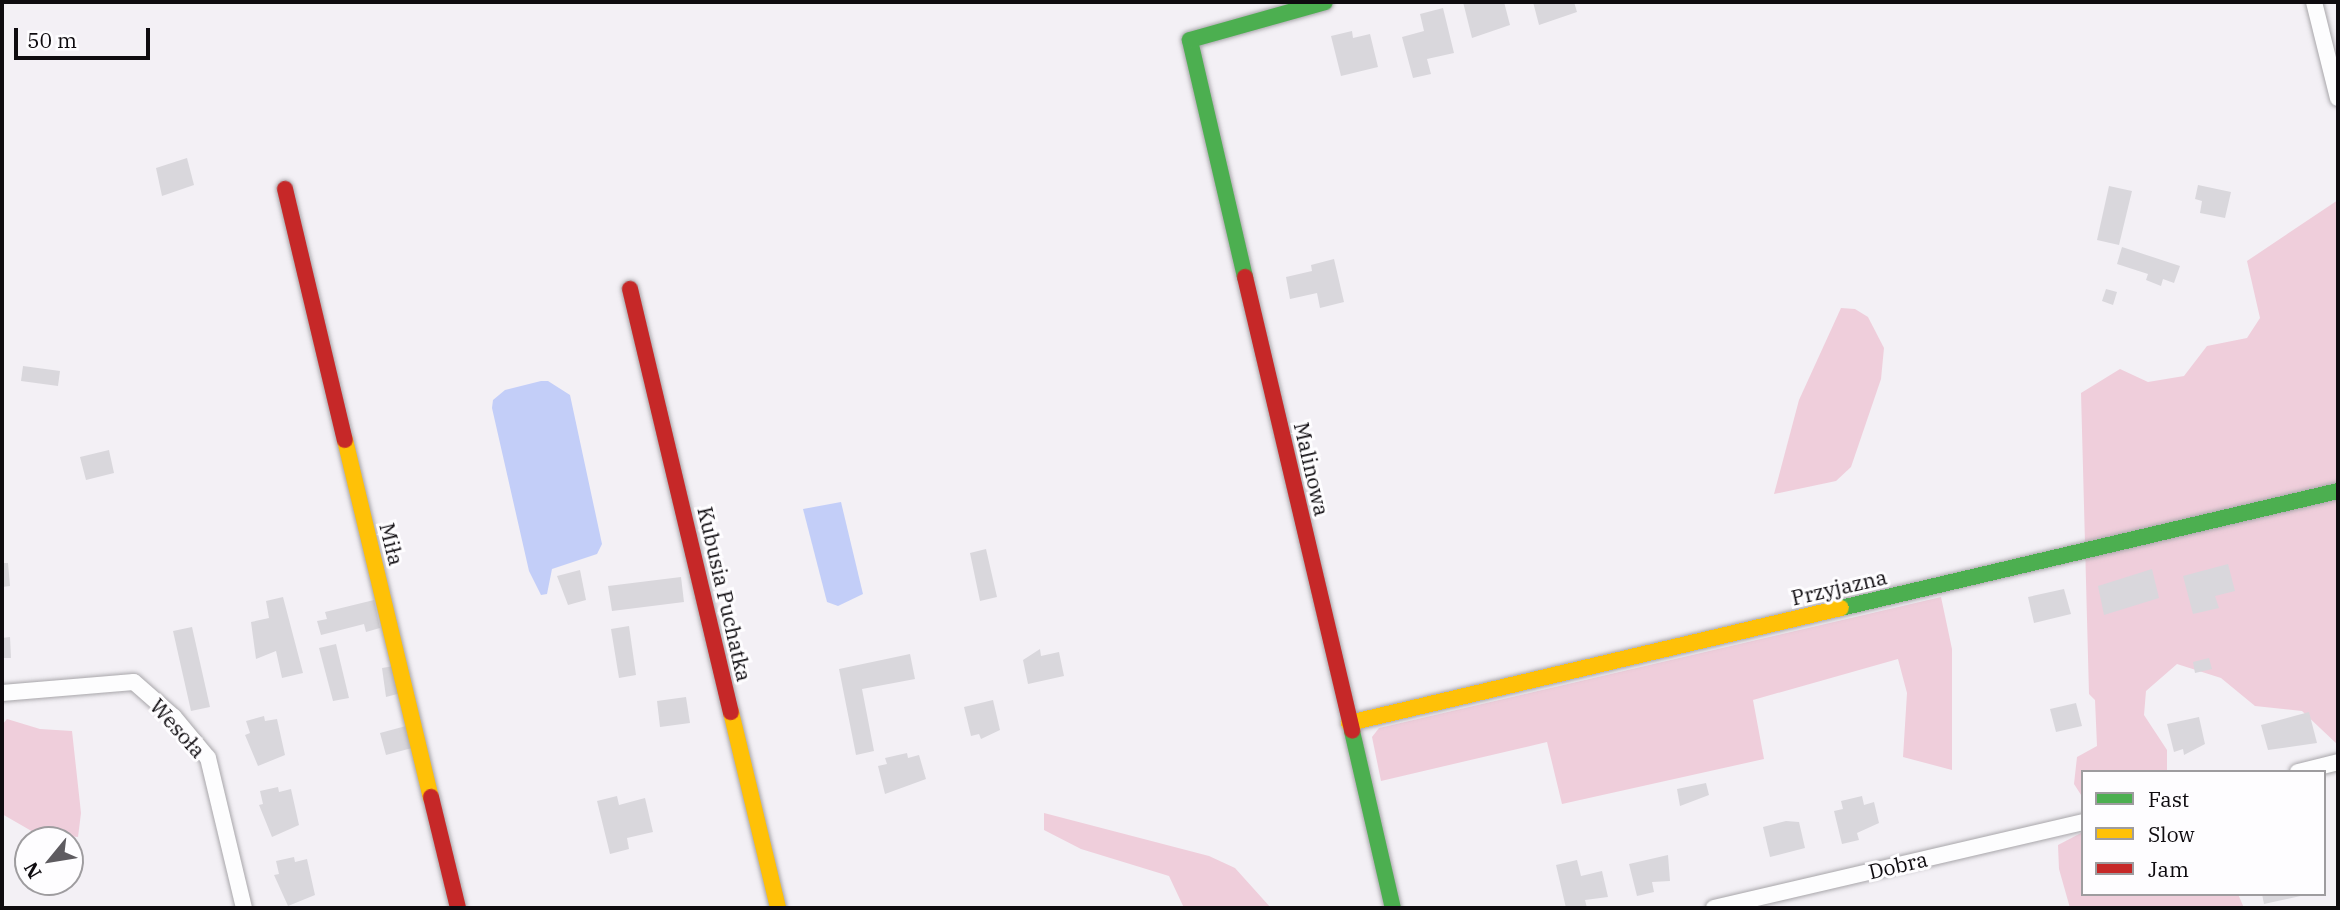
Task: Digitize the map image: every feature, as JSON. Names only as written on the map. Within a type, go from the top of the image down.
[{"type":"street","name":"Malinowa","points":[[1325,2],[1190,40],[1393,908]]},
{"type":"street","points":[[2315,2],[2338,98]]},
{"type":"street","name":"Miła","points":[[285,189],[458,908]]},
{"type":"street","name":"Kubusia Puchatka","points":[[630,289],[778,908]]},
{"type":"street","name":"Przyjazna","points":[[1349,723],[2338,491]]},
{"type":"street","name":"Wesoła","points":[[2,693],[134,682],[174,718],[208,758],[244,908]]},
{"type":"street","points":[[2306,770],[2338,762]]},
{"type":"street","name":"Dobra","points":[[1714,908],[2081,822]]},
{"type":"shaded area","points":[[2338,200],[2338,745],[2302,711],[2255,706],[2221,678],[2177,664],[2146,691],[2144,715],[2167,750],[2167,770],[2081,770],[2081,795],[2074,784],[2077,757],[2097,746],[2095,700],[2089,694],[2081,393],[2120,369],[2148,382],[2184,376],[2207,346],[2247,338],[2260,318],[2247,261]]},
{"type":"shaded area","points":[[1841,308],[1855,309],[1868,317],[1884,348],[1881,379],[1851,467],[1836,481],[1774,494],[1799,400]]},
{"type":"shaded area","points":[[1941,597],[1952,649],[1952,770],[1903,757],[1907,693],[1898,659],[1753,700],[1764,759],[1562,804],[1547,742],[1381,781],[1372,737],[1379,728]]},
{"type":"shaded area","points":[[7,719],[40,729],[72,731],[81,813],[79,826],[23,826],[2,814],[2,725]]},
{"type":"shaded area","points":[[1044,813],[1209,856],[1235,868],[1271,908],[1184,908],[1169,876],[1081,849],[1044,830]]},
{"type":"shaded area","points":[[2081,833],[2081,896],[2239,896],[2244,908],[2070,908],[2059,869],[2058,845]]},
{"type":"water","points":[[548,381],[570,395],[602,544],[597,554],[552,569],[547,594],[541,595],[529,571],[492,408],[493,400],[505,390]]},
{"type":"water","points":[[841,502],[863,594],[838,606],[827,602],[803,509]]},
{"type":"building","points":[[1463,2],[1504,2],[1510,25],[1472,38]]},
{"type":"building","points":[[1533,2],[1574,2],[1577,12],[1539,25]]},
{"type":"building","points":[[1443,8],[1454,53],[1427,59],[1431,74],[1413,78],[1402,37],[1424,31],[1420,14]]},
{"type":"building","points":[[1352,31],[1353,38],[1370,34],[1378,67],[1341,76],[1331,36]]},
{"type":"building","points":[[187,158],[194,185],[162,196],[156,168]]},
{"type":"building","points":[[2198,185],[2231,192],[2225,218],[2200,213],[2202,201],[2195,199]]},
{"type":"building","points":[[2109,186],[2132,191],[2119,245],[2097,240]]},
{"type":"building","points":[[2122,247],[2180,266],[2174,283],[2163,279],[2161,286],[2146,280],[2148,274],[2117,264]]},
{"type":"building","points":[[1334,259],[1344,302],[1320,308],[1317,293],[1290,299],[1286,277],[1312,271],[1311,265]]},
{"type":"building","points":[[2106,289],[2117,292],[2113,305],[2102,301]]},
{"type":"building","points":[[23,366],[60,371],[58,386],[21,381]]},
{"type":"building","points":[[109,450],[114,473],[86,480],[80,457]]},
{"type":"building","points":[[986,549],[997,597],[980,601],[970,553]]},
{"type":"building","points":[[2,563],[8,563],[10,586],[2,587]]},
{"type":"building","points":[[2228,564],[2235,591],[2215,596],[2219,608],[2193,614],[2183,576]]},
{"type":"building","points":[[2152,569],[2159,598],[2104,615],[2098,586]]},
{"type":"building","points":[[580,570],[586,600],[568,605],[557,576]]},
{"type":"building","points":[[681,577],[684,602],[612,611],[608,586]]},
{"type":"building","points":[[2064,589],[2071,614],[2034,623],[2028,597]]},
{"type":"building","points":[[283,597],[303,673],[282,678],[276,651],[256,659],[251,622],[269,618],[266,601]]},
{"type":"building","points":[[374,600],[380,628],[366,632],[364,624],[321,635],[317,621],[327,619],[325,612]]},
{"type":"building","points":[[629,626],[636,675],[619,678],[611,629]]},
{"type":"building","points":[[192,627],[210,707],[191,711],[173,631]]},
{"type":"building","points":[[10,637],[11,658],[2,658],[2,638]]},
{"type":"building","points":[[336,644],[349,698],[333,701],[319,648]]},
{"type":"building","points":[[1040,649],[1041,656],[1059,652],[1064,676],[1028,684],[1023,660]]},
{"type":"building","points":[[910,654],[915,679],[862,689],[874,751],[856,755],[839,669]]},
{"type":"building","points":[[2209,658],[2212,669],[2195,673],[2193,662]]},
{"type":"building","points":[[394,666],[401,693],[386,697],[382,668]]},
{"type":"building","points":[[686,697],[690,723],[660,727],[657,701]]},
{"type":"building","points":[[993,700],[1000,730],[981,739],[979,734],[971,736],[964,707]]},
{"type":"building","points":[[2076,703],[2082,726],[2056,732],[2050,709]]},
{"type":"building","points":[[2309,712],[2317,743],[2268,750],[2261,725]]},
{"type":"building","points":[[264,716],[265,721],[277,719],[285,755],[258,766],[245,735],[250,733],[246,721]]},
{"type":"building","points":[[2199,717],[2205,744],[2184,755],[2183,749],[2174,752],[2167,724]]},
{"type":"building","points":[[406,726],[412,748],[386,755],[380,733]]},
{"type":"building","points":[[907,753],[908,758],[919,755],[926,779],[885,794],[878,766],[887,764],[885,758]]},
{"type":"building","points":[[1706,783],[1709,795],[1680,806],[1677,789]]},
{"type":"building","points":[[278,787],[279,792],[291,789],[299,825],[272,837],[259,805],[263,804],[260,791]]},
{"type":"building","points":[[617,796],[619,805],[645,798],[653,832],[627,838],[629,849],[610,854],[597,801]]},
{"type":"building","points":[[1862,796],[1864,805],[1874,802],[1879,823],[1857,833],[1859,840],[1842,844],[1834,811],[1843,809],[1841,801]]},
{"type":"building","points":[[1786,821],[1799,822],[1805,848],[1770,857],[1763,827]]},
{"type":"building","points":[[1668,855],[1670,881],[1652,882],[1654,892],[1637,896],[1629,864]]},
{"type":"building","points":[[294,857],[295,862],[307,859],[315,895],[288,906],[274,875],[279,874],[276,861]]},
{"type":"building","points":[[1577,860],[1581,876],[1602,871],[1608,897],[1585,900],[1587,908],[1566,908],[1556,865]]},
{"type":"building","points":[[2262,896],[2300,896],[2264,904]]},
{"type":"traffic: fast","points":[[1245,277],[1190,40],[1325,2]]},
{"type":"traffic: fast","points":[[1841,608],[2338,491]]},
{"type":"traffic: fast","points":[[1352,731],[1393,908]]},
{"type":"traffic: slow","points":[[345,440],[431,797]]},
{"type":"traffic: slow","points":[[1349,723],[1841,608]]},
{"type":"traffic: slow","points":[[731,712],[778,908]]},
{"type":"traffic: jam","points":[[285,189],[345,440]]},
{"type":"traffic: jam","points":[[1245,277],[1352,731]]},
{"type":"traffic: jam","points":[[630,289],[731,712]]},
{"type":"traffic: jam","points":[[431,797],[458,908]]}]
